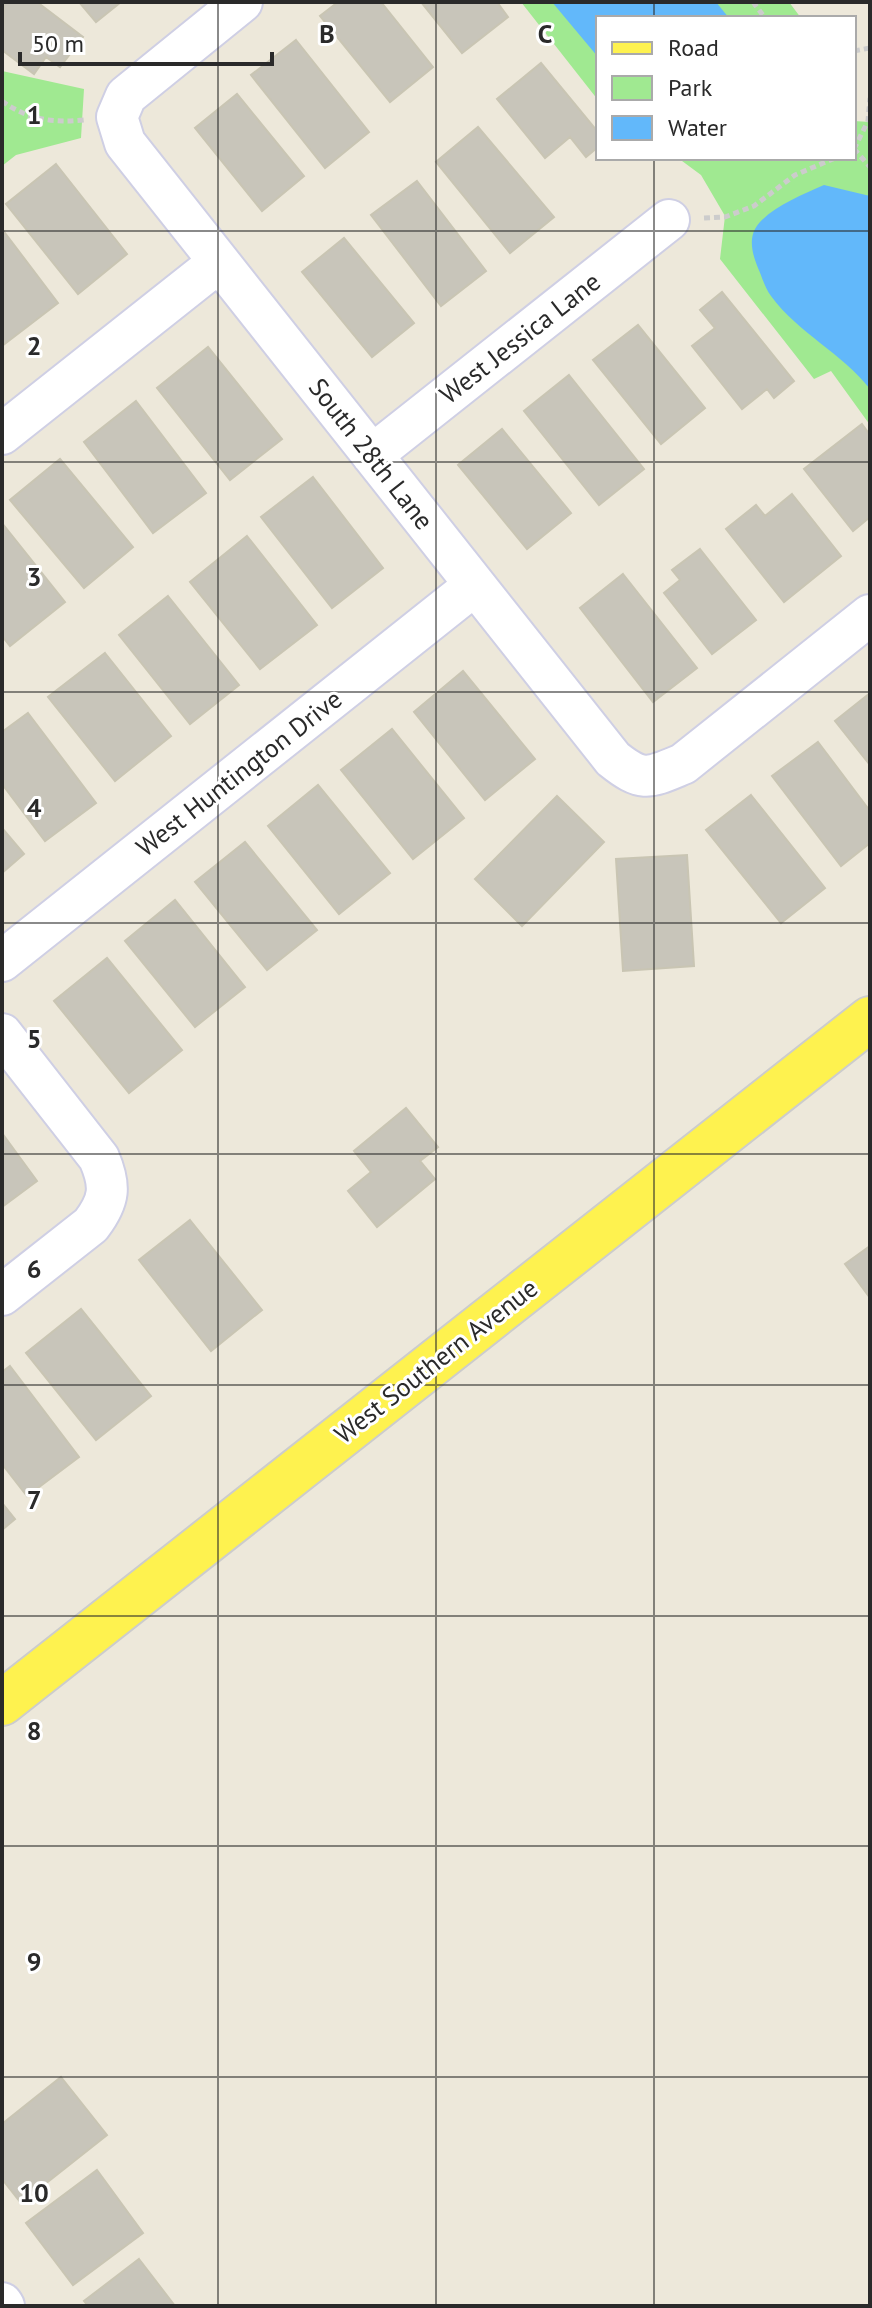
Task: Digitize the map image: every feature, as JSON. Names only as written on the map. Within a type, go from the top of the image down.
[{"type":"main road","name":"West Southern Avenue","points":[[4,1697],[870,1019]]},
{"type":"street","points":[[117,117],[126,96],[241,2]]},
{"type":"street","name":"South 28th Lane","points":[[117,117],[125,143],[613,759],[627,771],[643,777],[660,774],[683,764],[870,615]]},
{"type":"street","name":"West Jessica Lane","points":[[372,455],[669,220]]},
{"type":"street","points":[[2,434],[219,262]]},
{"type":"street","name":"West Huntington Drive","points":[[2,961],[475,585]]},
{"type":"street","points":[[2,1034],[99,1158],[107,1178],[107,1196],[101,1212],[91,1225],[2,1295]]},
{"type":"path","points":[[856,145],[868,121],[870,98]]},
{"type":"path","points":[[2,101],[27,116],[54,123],[117,117]]},
{"type":"path","points":[[856,151],[870,167]]},
{"type":"path","points":[[669,220],[725,217],[754,206],[795,175],[830,160]]},
{"type":"green space","points":[[521,2],[789,2],[800,16],[596,16],[596,97]]},
{"type":"green space","points":[[2,71],[84,89],[81,138],[16,155],[2,166]]},
{"type":"green space","points":[[856,121],[870,122],[870,425],[831,371],[814,379],[720,259],[725,216],[701,175],[681,160],[856,160]]},
{"type":"water","points":[[552,2],[716,2],[727,16],[596,16],[596,55]]},
{"type":"water","points":[[824,185],[870,196],[870,389],[847,364],[782,309],[767,290],[753,251],[753,233],[766,216]]},
{"type":"building","points":[[4,2],[37,2],[83,37],[60,67],[46,57],[34,74],[2,50]]},
{"type":"building","points":[[79,2],[121,2],[96,22]]},
{"type":"building","points":[[338,2],[381,2],[433,67],[390,102],[320,16]]},
{"type":"building","points":[[421,2],[497,2],[508,17],[462,53]]},
{"type":"building","points":[[296,40],[369,132],[325,168],[251,75]]},
{"type":"building","points":[[541,63],[596,130],[596,149],[586,157],[570,137],[545,158],[497,99]]},
{"type":"building","points":[[237,94],[304,176],[262,211],[195,128]]},
{"type":"building","points":[[478,127],[554,217],[510,253],[436,162]]},
{"type":"building","points":[[56,164],[127,254],[78,294],[6,204]]},
{"type":"building","points":[[417,181],[486,271],[441,306],[371,215]]},
{"type":"building","points":[[2,229],[58,303],[2,346]]},
{"type":"building","points":[[344,238],[414,323],[372,357],[302,272]]},
{"type":"building","points":[[722,292],[794,381],[774,398],[767,389],[742,409],[692,346],[715,328],[700,310]]},
{"type":"building","points":[[638,325],[705,408],[661,444],[593,360]]},
{"type":"building","points":[[208,347],[282,439],[230,480],[157,388]]},
{"type":"building","points":[[569,375],[644,469],[599,505],[524,411]]},
{"type":"building","points":[[136,401],[206,493],[153,533],[84,442]]},
{"type":"building","points":[[862,424],[870,435],[870,517],[853,531],[804,469]]},
{"type":"building","points":[[502,429],[571,513],[527,549],[458,465]]},
{"type":"building","points":[[60,459],[133,547],[84,588],[10,500]]},
{"type":"building","points":[[313,477],[383,568],[332,608],[261,517]]},
{"type":"building","points":[[792,494],[841,556],[784,602],[726,529],[756,505],[765,516]]},
{"type":"building","points":[[2,523],[65,602],[10,646],[2,636]]},
{"type":"building","points":[[247,536],[317,625],[260,669],[190,582]]},
{"type":"building","points":[[700,549],[756,620],[712,654],[664,593],[680,580],[672,570]]},
{"type":"building","points":[[623,574],[697,668],[653,702],[580,608]]},
{"type":"building","points":[[168,596],[239,685],[190,724],[119,635]]},
{"type":"building","points":[[105,653],[171,736],[115,781],[48,697]]},
{"type":"building","points":[[463,671],[535,759],[485,800],[414,712]]},
{"type":"building","points":[[870,693],[870,765],[835,721]]},
{"type":"building","points":[[28,713],[96,803],[45,841],[2,784],[2,732]]},
{"type":"building","points":[[392,729],[464,818],[413,859],[341,770]]},
{"type":"building","points":[[818,742],[870,811],[870,843],[841,866],[772,776]]},
{"type":"building","points":[[318,785],[390,873],[339,914],[268,826]]},
{"type":"building","points":[[751,795],[825,888],[781,923],[706,830]]},
{"type":"building","points":[[557,796],[604,842],[522,926],[475,879]]},
{"type":"building","points":[[2,828],[24,854],[2,873]]},
{"type":"building","points":[[245,842],[317,930],[267,970],[195,882]]},
{"type":"building","points":[[687,855],[694,966],[623,971],[616,859]]},
{"type":"building","points":[[175,900],[245,987],[195,1027],[125,941]]},
{"type":"building","points":[[107,958],[182,1050],[129,1093],[54,1001]]},
{"type":"building","points":[[406,1108],[438,1147],[420,1161],[435,1179],[377,1227],[348,1191],[371,1172],[354,1151]]},
{"type":"building","points":[[2,1133],[37,1181],[2,1207]]},
{"type":"building","points":[[190,1220],[262,1310],[211,1351],[139,1260]]},
{"type":"building","points":[[870,1246],[870,1298],[845,1264]]},
{"type":"building","points":[[81,1309],[151,1396],[96,1440],[26,1353]]},
{"type":"building","points":[[10,1366],[79,1457],[27,1496],[2,1464],[2,1372]]},
{"type":"building","points":[[2,1503],[15,1519],[2,1530]]},
{"type":"building","points":[[61,2077],[107,2135],[21,2203],[2,2179],[2,2124]]},
{"type":"building","points":[[97,2170],[143,2233],[73,2285],[26,2223]]},
{"type":"building","points":[[139,2259],[175,2306],[88,2306],[84,2301]]}]
